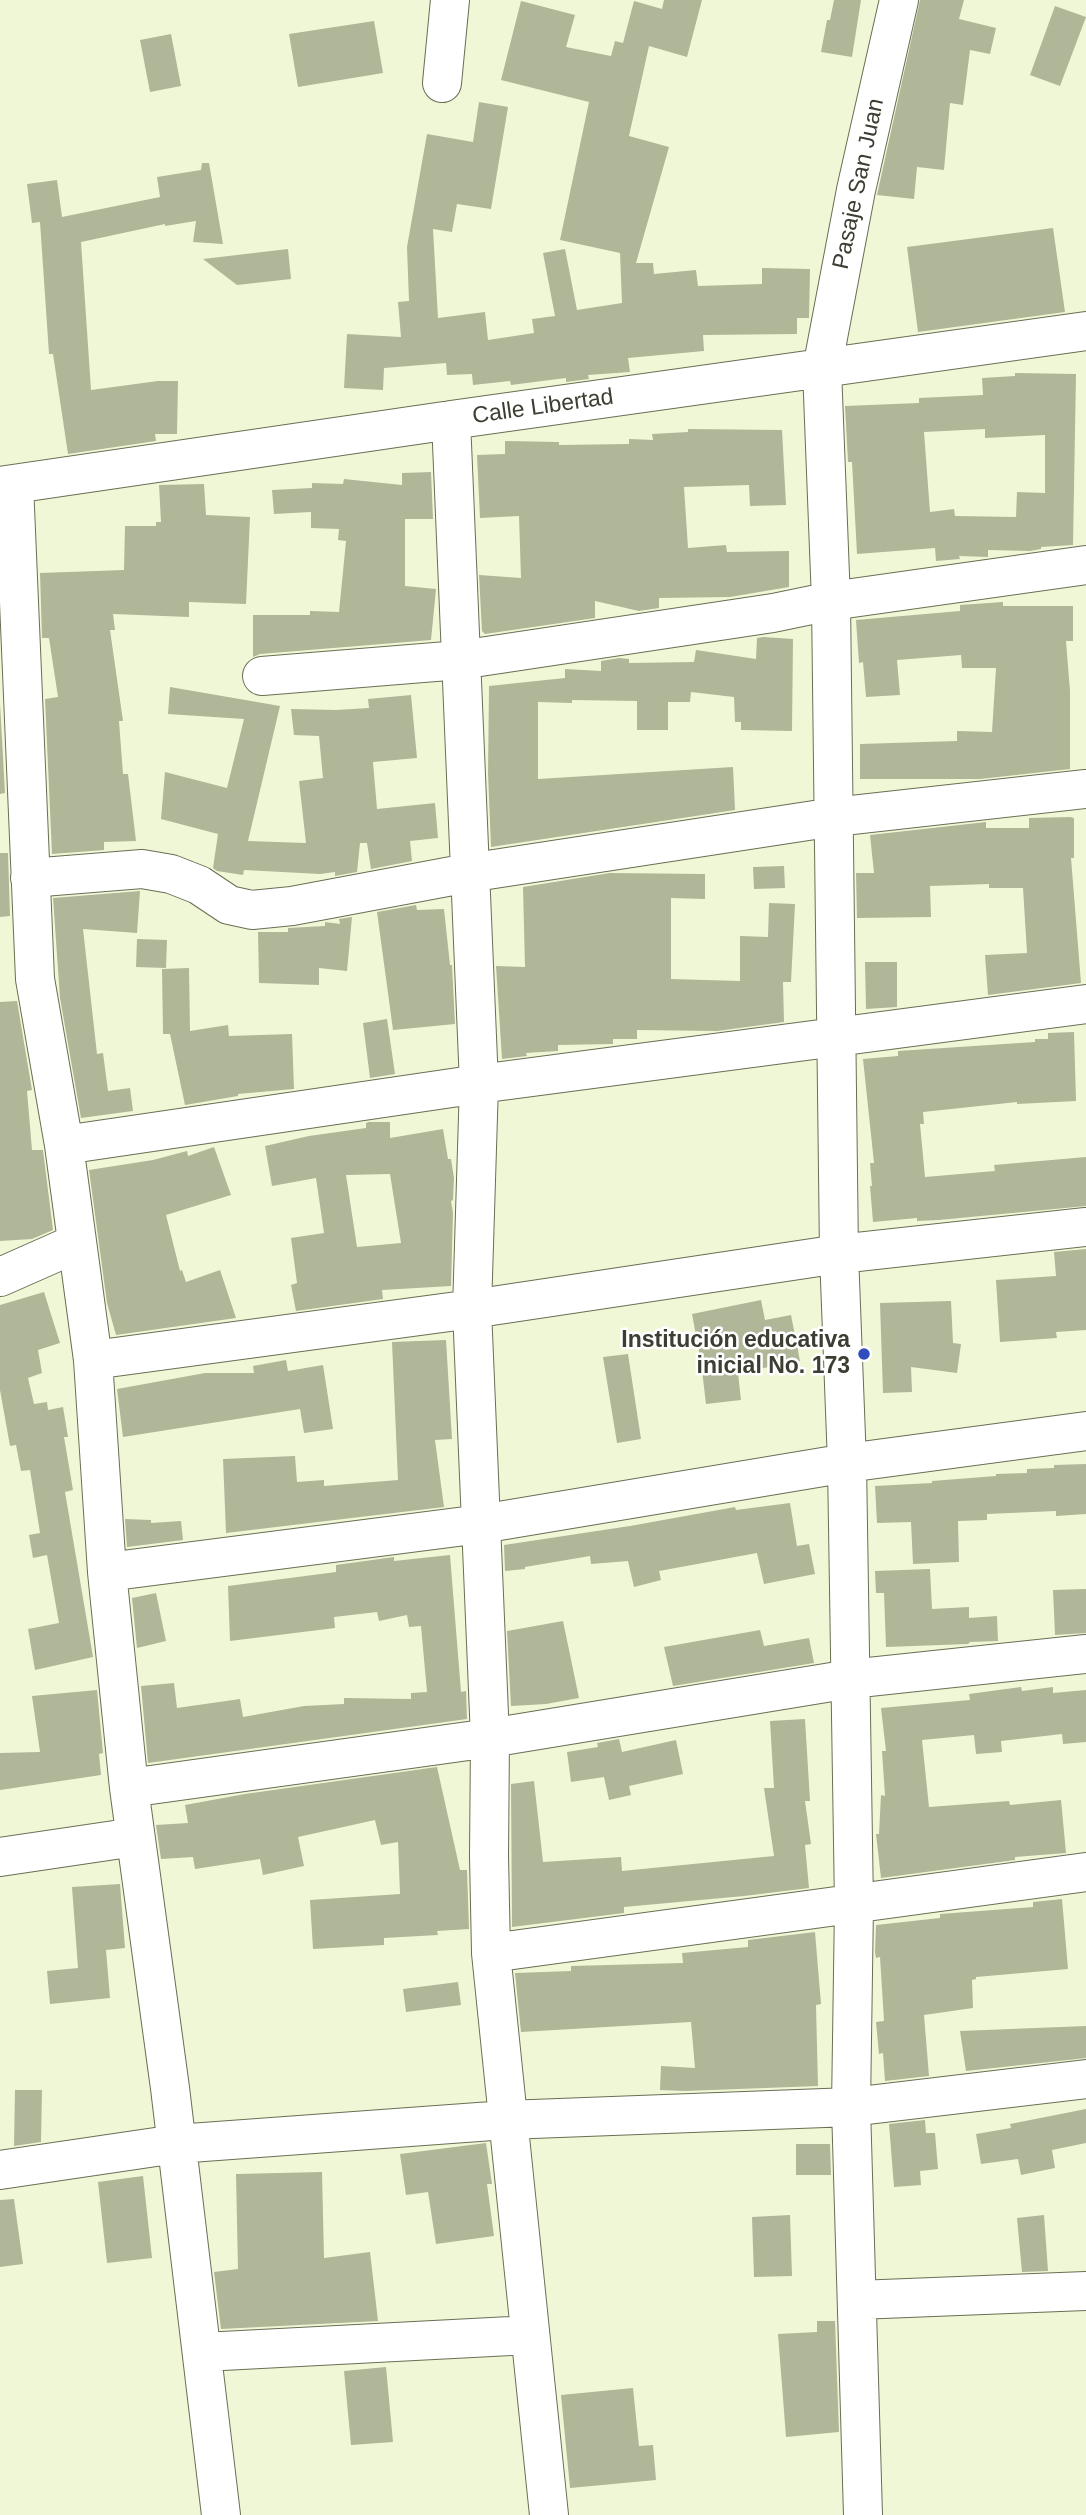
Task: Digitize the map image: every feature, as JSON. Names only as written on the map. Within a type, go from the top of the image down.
[{"type":"street","points":[[442,83],[450,0]]},
{"type":"street","name":"Pasaje San Juan","points":[[863,2515],[851,2107],[854,1905],[847,1463],[839,1254],[831,601],[822,369],[856,190],[899,0]]},
{"type":"street","name":"Calle Libertad","points":[[7,485],[1086,331]]},
{"type":"street","points":[[451,420],[468,873],[479,1084],[472,1309],[491,1738],[491,1953],[506,2120],[549,2515]]},
{"type":"street","points":[[7,485],[35,979],[64,1145],[93,1360],[107,1572],[129,1788],[203,2352],[221,2515]]},
{"type":"street","points":[[262,676],[460,660],[773,613],[831,601],[1086,565]]},
{"type":"street","points":[[30,878],[142,869],[171,874],[199,885],[229,905],[252,909],[292,906],[468,873],[834,817],[1086,789]]},
{"type":"street","points":[[64,1145],[479,1084],[1086,1004]]},
{"type":"street","points":[[93,1360],[472,1309],[839,1254],[1086,1227]]},
{"type":"street","points":[[0,1277],[76,1243]]},
{"type":"street","points":[[107,1572],[481,1524],[847,1463],[1086,1431]]},
{"type":"street","points":[[129,1788],[491,1738],[850,1678],[1086,1654]]},
{"type":"street","points":[[0,1857],[135,1838]]},
{"type":"street","points":[[491,1953],[1086,1872]]},
{"type":"street","points":[[0,2170],[176,2144],[506,2120],[851,2107],[1086,2079]]},
{"type":"street","points":[[857,2300],[1086,2291]]},
{"type":"street","points":[[203,2352],[530,2335]]},
{"type":"building","points":[[664,0],[702,0],[687,57],[649,46],[629,136],[669,147],[636,263],[653,263],[654,274],[696,270],[698,286],[762,284],[762,268],[810,269],[809,318],[797,318],[797,334],[703,335],[704,351],[628,358],[630,372],[588,375],[589,379],[566,382],[566,378],[511,385],[510,381],[473,385],[472,374],[447,375],[446,363],[384,368],[383,390],[344,388],[347,334],[401,337],[398,302],[409,301],[407,247],[427,134],[473,142],[479,102],[508,107],[491,209],[457,204],[452,232],[433,229],[438,318],[485,312],[488,340],[534,333],[532,319],[555,316],[543,253],[565,249],[577,310],[622,303],[620,253],[560,240],[589,102],[501,80],[521,1],[575,15],[566,47],[611,56],[615,41],[623,43],[634,1],[662,9]]},
{"type":"building","points":[[834,0],[861,0],[852,57],[821,52]]},
{"type":"building","points":[[920,0],[964,0],[959,19],[996,28],[990,54],[970,50],[963,105],[950,103],[944,170],[917,167],[914,199],[877,195]]},
{"type":"building","points":[[1055,6],[1086,17],[1060,86],[1030,75]]},
{"type":"building","points":[[374,21],[383,73],[298,87],[289,34]]},
{"type":"building","points":[[171,34],[181,86],[150,92],[140,40]]},
{"type":"building","points":[[202,163],[209,163],[223,244],[193,242],[196,221],[165,224],[81,242],[91,390],[178,381],[177,434],[155,434],[156,441],[68,454],[53,354],[49,354],[40,222],[32,223],[27,184],[57,180],[62,217],[160,197],[157,177],[201,170]]},
{"type":"building","points":[[1053,228],[1065,312],[918,332],[907,247]]},
{"type":"building","points":[[288,249],[291,279],[237,285],[203,259]]},
{"type":"building","points":[[1015,373],[1076,374],[1073,545],[1041,547],[1030,551],[988,550],[988,557],[959,556],[960,559],[936,561],[935,548],[857,554],[852,462],[848,462],[845,406],[919,403],[919,398],[983,395],[982,378],[1015,376]],"holes":[[[985,429],[985,438],[1045,435],[1045,493],[1017,492],[1016,517],[955,516],[954,509],[930,512],[924,432]]]},
{"type":"building","points":[[688,429],[782,430],[786,505],[750,506],[749,485],[684,487],[688,548],[726,545],[727,552],[789,551],[789,587],[730,597],[659,598],[659,608],[639,611],[595,601],[595,618],[485,634],[482,631],[479,575],[521,578],[519,516],[480,518],[477,455],[505,454],[505,441],[559,442],[559,445],[629,444],[629,439],[653,440],[652,434],[688,432]]},
{"type":"building","points":[[431,472],[433,519],[405,519],[405,586],[436,589],[431,640],[260,654],[253,657],[253,615],[339,612],[346,541],[338,540],[339,529],[311,528],[311,512],[274,514],[272,490],[312,488],[312,483],[343,484],[344,479],[402,485],[402,473]]},
{"type":"building","points":[[204,484],[206,515],[250,517],[246,604],[189,602],[189,617],[113,614],[115,630],[110,630],[123,721],[119,721],[123,774],[128,774],[136,841],[104,842],[104,850],[52,854],[45,699],[58,697],[49,638],[42,638],[40,573],[124,570],[125,526],[156,526],[156,522],[161,522],[159,485]]},
{"type":"building","points":[[1003,602],[1003,606],[1073,606],[1073,641],[1066,641],[1070,691],[1070,769],[980,779],[860,779],[860,744],[957,741],[957,731],[992,732],[996,668],[962,668],[961,655],[897,660],[900,695],[866,697],[863,662],[859,663],[856,620],[960,611],[960,605]]},
{"type":"building","points":[[757,638],[793,639],[792,731],[741,730],[741,722],[735,722],[734,697],[691,692],[690,702],[668,702],[668,730],[637,730],[637,701],[538,702],[538,779],[733,767],[735,810],[491,847],[489,686],[565,678],[565,669],[601,671],[601,661],[619,658],[629,659],[629,663],[694,662],[696,650],[756,659]]},
{"type":"building","points":[[170,687],[280,706],[248,841],[306,843],[299,781],[323,778],[319,736],[294,735],[291,709],[369,708],[368,699],[411,695],[417,758],[373,762],[377,809],[435,803],[438,838],[410,841],[412,861],[371,869],[367,843],[360,843],[357,872],[335,876],[335,872],[320,874],[244,870],[243,875],[217,871],[213,868],[218,834],[161,819],[165,772],[227,788],[244,719],[168,714]]},
{"type":"building","points":[[0,703],[5,793],[0,794]]},
{"type":"building","points":[[1029,818],[1074,818],[1074,858],[1071,858],[1081,983],[988,995],[985,955],[1027,953],[1023,888],[989,888],[989,884],[930,886],[931,917],[857,918],[856,873],[874,873],[870,835],[986,822],[986,828],[1029,828]]},
{"type":"building","points":[[0,853],[8,853],[10,916],[0,917]]},
{"type":"building","points":[[784,866],[785,888],[754,889],[753,867]]},
{"type":"building","points":[[610,873],[705,874],[705,899],[671,898],[671,979],[740,981],[740,936],[768,937],[769,903],[795,904],[791,982],[783,982],[784,1022],[717,1031],[637,1030],[637,1039],[613,1039],[613,1044],[558,1045],[558,1051],[526,1053],[527,1056],[502,1059],[496,966],[525,967],[523,887]]},
{"type":"building","points":[[140,891],[137,933],[83,929],[97,1054],[103,1053],[108,1091],[130,1088],[133,1111],[81,1118],[60,998],[53,898]]},
{"type":"building","points":[[416,905],[417,910],[444,909],[452,965],[455,1024],[393,1030],[377,912]]},
{"type":"building","points":[[352,917],[347,971],[319,968],[319,985],[259,983],[258,932],[288,932],[288,928],[325,926],[325,922],[340,924],[339,919]]},
{"type":"building","points":[[137,939],[167,940],[166,968],[136,967]]},
{"type":"building","points":[[865,962],[897,962],[897,1007],[866,1009]]},
{"type":"building","points":[[189,968],[190,1031],[228,1025],[229,1036],[292,1034],[294,1089],[238,1094],[185,1105],[170,1034],[163,1034],[162,969]]},
{"type":"building","points":[[17,1001],[32,1090],[27,1091],[32,1150],[43,1150],[53,1230],[32,1239],[0,1241],[0,1002]]},
{"type":"building","points":[[387,1019],[395,1074],[370,1078],[363,1023]]},
{"type":"building","points":[[1074,1032],[1076,1101],[1017,1102],[923,1112],[924,1124],[920,1124],[925,1177],[995,1171],[994,1165],[1086,1157],[1086,1206],[939,1220],[917,1221],[917,1218],[873,1222],[870,1163],[874,1163],[863,1059],[898,1056],[898,1051],[1035,1042],[1035,1039],[1048,1039],[1048,1033]]},
{"type":"building","points":[[390,1122],[390,1138],[443,1129],[454,1178],[451,1201],[451,1286],[382,1290],[383,1299],[296,1311],[291,1285],[297,1283],[291,1238],[324,1233],[316,1178],[272,1186],[265,1146],[309,1136],[366,1128],[366,1123]],"holes":[[[390,1174],[401,1243],[357,1247],[346,1175]]]},
{"type":"building","points":[[214,1147],[231,1195],[166,1215],[180,1271],[182,1270],[186,1282],[220,1270],[236,1318],[116,1335],[107,1303],[89,1170],[153,1160],[187,1151],[188,1156]]},
{"type":"building","points":[[1086,1249],[1086,1330],[1056,1332],[1057,1338],[1000,1342],[996,1280],[1056,1276],[1054,1252]]},
{"type":"building","points":[[44,1292],[60,1343],[38,1350],[42,1373],[28,1378],[34,1404],[47,1402],[48,1410],[63,1407],[68,1437],[64,1437],[73,1490],[65,1492],[93,1657],[35,1670],[28,1629],[59,1623],[47,1555],[33,1558],[29,1535],[40,1533],[30,1470],[21,1471],[16,1445],[10,1446],[0,1390],[0,1305]]},
{"type":"building","points":[[761,1300],[765,1320],[791,1315],[800,1361],[738,1373],[741,1400],[706,1404],[692,1314]]},
{"type":"building","points":[[951,1301],[953,1343],[961,1344],[957,1373],[911,1367],[912,1392],[883,1393],[880,1303]]},
{"type":"building","points":[[446,1340],[452,1439],[435,1440],[444,1507],[226,1533],[223,1459],[295,1456],[297,1482],[324,1480],[324,1486],[398,1480],[392,1342]]},
{"type":"building","points":[[628,1354],[641,1439],[617,1443],[603,1357]]},
{"type":"building","points":[[286,1360],[288,1371],[323,1365],[333,1429],[304,1433],[300,1409],[123,1437],[117,1389],[205,1373],[254,1373],[253,1366]]},
{"type":"building","points":[[1086,1464],[1086,1514],[1056,1516],[1056,1511],[987,1514],[987,1520],[958,1521],[959,1562],[913,1564],[911,1522],[877,1523],[875,1486],[932,1483],[996,1474],[1027,1473],[1027,1469],[1054,1468],[1054,1465]]},
{"type":"building","points":[[790,1503],[797,1546],[809,1544],[815,1574],[764,1584],[757,1553],[659,1571],[661,1580],[634,1587],[628,1561],[591,1564],[590,1556],[505,1571],[504,1545],[735,1507],[736,1510]]},
{"type":"building","points":[[125,1519],[151,1520],[151,1523],[181,1521],[183,1540],[127,1547]]},
{"type":"building","points":[[450,1555],[461,1692],[466,1691],[467,1719],[148,1763],[141,1686],[174,1683],[177,1708],[240,1699],[243,1717],[304,1706],[344,1704],[344,1698],[411,1699],[411,1693],[427,1692],[421,1626],[409,1627],[407,1615],[379,1621],[377,1612],[334,1617],[335,1628],[230,1641],[228,1586],[336,1572],[336,1565],[394,1557],[394,1561]]},
{"type":"building","points":[[930,1569],[932,1609],[969,1607],[969,1618],[997,1616],[998,1641],[886,1647],[884,1593],[876,1593],[875,1571]]},
{"type":"building","points":[[1086,1589],[1086,1633],[1055,1635],[1053,1590]]},
{"type":"building","points":[[156,1593],[166,1641],[137,1648],[132,1598]]},
{"type":"building","points":[[563,1621],[579,1698],[546,1704],[511,1706],[507,1631]]},
{"type":"building","points":[[760,1630],[764,1646],[809,1638],[814,1663],[673,1686],[664,1647]]},
{"type":"building","points":[[1021,1687],[1022,1691],[1053,1687],[1053,1693],[1086,1690],[1086,1742],[1063,1744],[1062,1734],[1001,1741],[1002,1752],[976,1754],[974,1735],[922,1740],[929,1807],[1009,1801],[1010,1805],[1061,1800],[1066,1853],[1015,1857],[1015,1860],[881,1878],[876,1834],[879,1834],[881,1795],[885,1796],[882,1751],[886,1751],[881,1708],[970,1700],[969,1694]]},
{"type":"building","points":[[97,1690],[103,1753],[99,1754],[101,1775],[0,1790],[0,1753],[40,1752],[32,1696]]},
{"type":"building","points":[[805,1719],[810,1801],[805,1801],[811,1844],[805,1845],[809,1888],[624,1907],[624,1913],[512,1927],[511,1784],[534,1781],[543,1862],[621,1857],[622,1871],[774,1856],[764,1788],[774,1788],[770,1721]]},
{"type":"building","points":[[619,1739],[622,1752],[676,1740],[683,1774],[629,1786],[631,1795],[609,1800],[604,1777],[571,1782],[567,1752],[598,1747],[597,1743]]},
{"type":"building","points":[[437,1767],[460,1870],[467,1870],[469,1929],[437,1931],[438,1935],[384,1938],[384,1945],[313,1949],[310,1900],[400,1894],[398,1842],[381,1845],[375,1820],[298,1837],[304,1866],[263,1875],[260,1859],[195,1869],[193,1857],[161,1859],[156,1825],[188,1823],[185,1805]]},
{"type":"building","points":[[120,1884],[125,1948],[106,1950],[110,1998],[50,2004],[47,1971],[78,1968],[72,1887]]},
{"type":"building","points":[[1062,1899],[1068,1969],[976,1977],[972,1980],[973,2008],[924,2015],[929,2076],[885,2081],[883,2053],[879,2054],[876,2022],[884,2021],[880,1957],[876,1958],[875,1952],[876,1925],[940,1918],[940,1914],[1033,1907],[1033,1902]]},
{"type":"building","points":[[815,1932],[821,2004],[816,2005],[818,2086],[660,2090],[661,2066],[695,2068],[691,2022],[521,2032],[515,1973],[571,1971],[571,1966],[683,1963],[682,1953],[748,1947],[748,1940]]},
{"type":"building","points":[[458,1982],[461,2005],[406,2012],[403,1989]]},
{"type":"building","points":[[1086,2026],[1086,2058],[966,2071],[960,2031]]},
{"type":"building","points":[[15,2090],[42,2090],[41,2142],[14,2146]]},
{"type":"building","points":[[1086,2109],[1086,2143],[1052,2150],[1055,2168],[1021,2175],[1018,2159],[981,2164],[976,2134],[1011,2128],[1010,2124]]},
{"type":"building","points":[[925,2120],[926,2133],[935,2133],[938,2169],[920,2171],[921,2185],[894,2187],[889,2124]]},
{"type":"building","points":[[486,2143],[492,2184],[487,2184],[494,2236],[436,2244],[428,2192],[406,2195],[400,2154]]},
{"type":"building","points":[[796,2144],[830,2144],[831,2175],[796,2175]]},
{"type":"building","points":[[322,2172],[324,2258],[370,2252],[378,2321],[221,2329],[214,2272],[238,2269],[236,2174]]},
{"type":"building","points":[[143,2176],[152,2258],[107,2263],[98,2182]]},
{"type":"building","points":[[14,2199],[23,2264],[0,2267],[0,2200]]},
{"type":"building","points":[[790,2215],[792,2276],[754,2277],[752,2217]]},
{"type":"building","points":[[1044,2215],[1048,2271],[1022,2272],[1017,2218]]},
{"type":"building","points":[[817,2321],[835,2321],[839,2432],[786,2437],[778,2334],[817,2332]]},
{"type":"building","points":[[386,2367],[393,2442],[351,2445],[344,2371]]},
{"type":"building","points":[[633,2388],[639,2446],[653,2445],[656,2480],[570,2488],[561,2395]]},
{"type":"place","name":"Institución educativa inicial No. 173","points":[[864,1354]]}]
